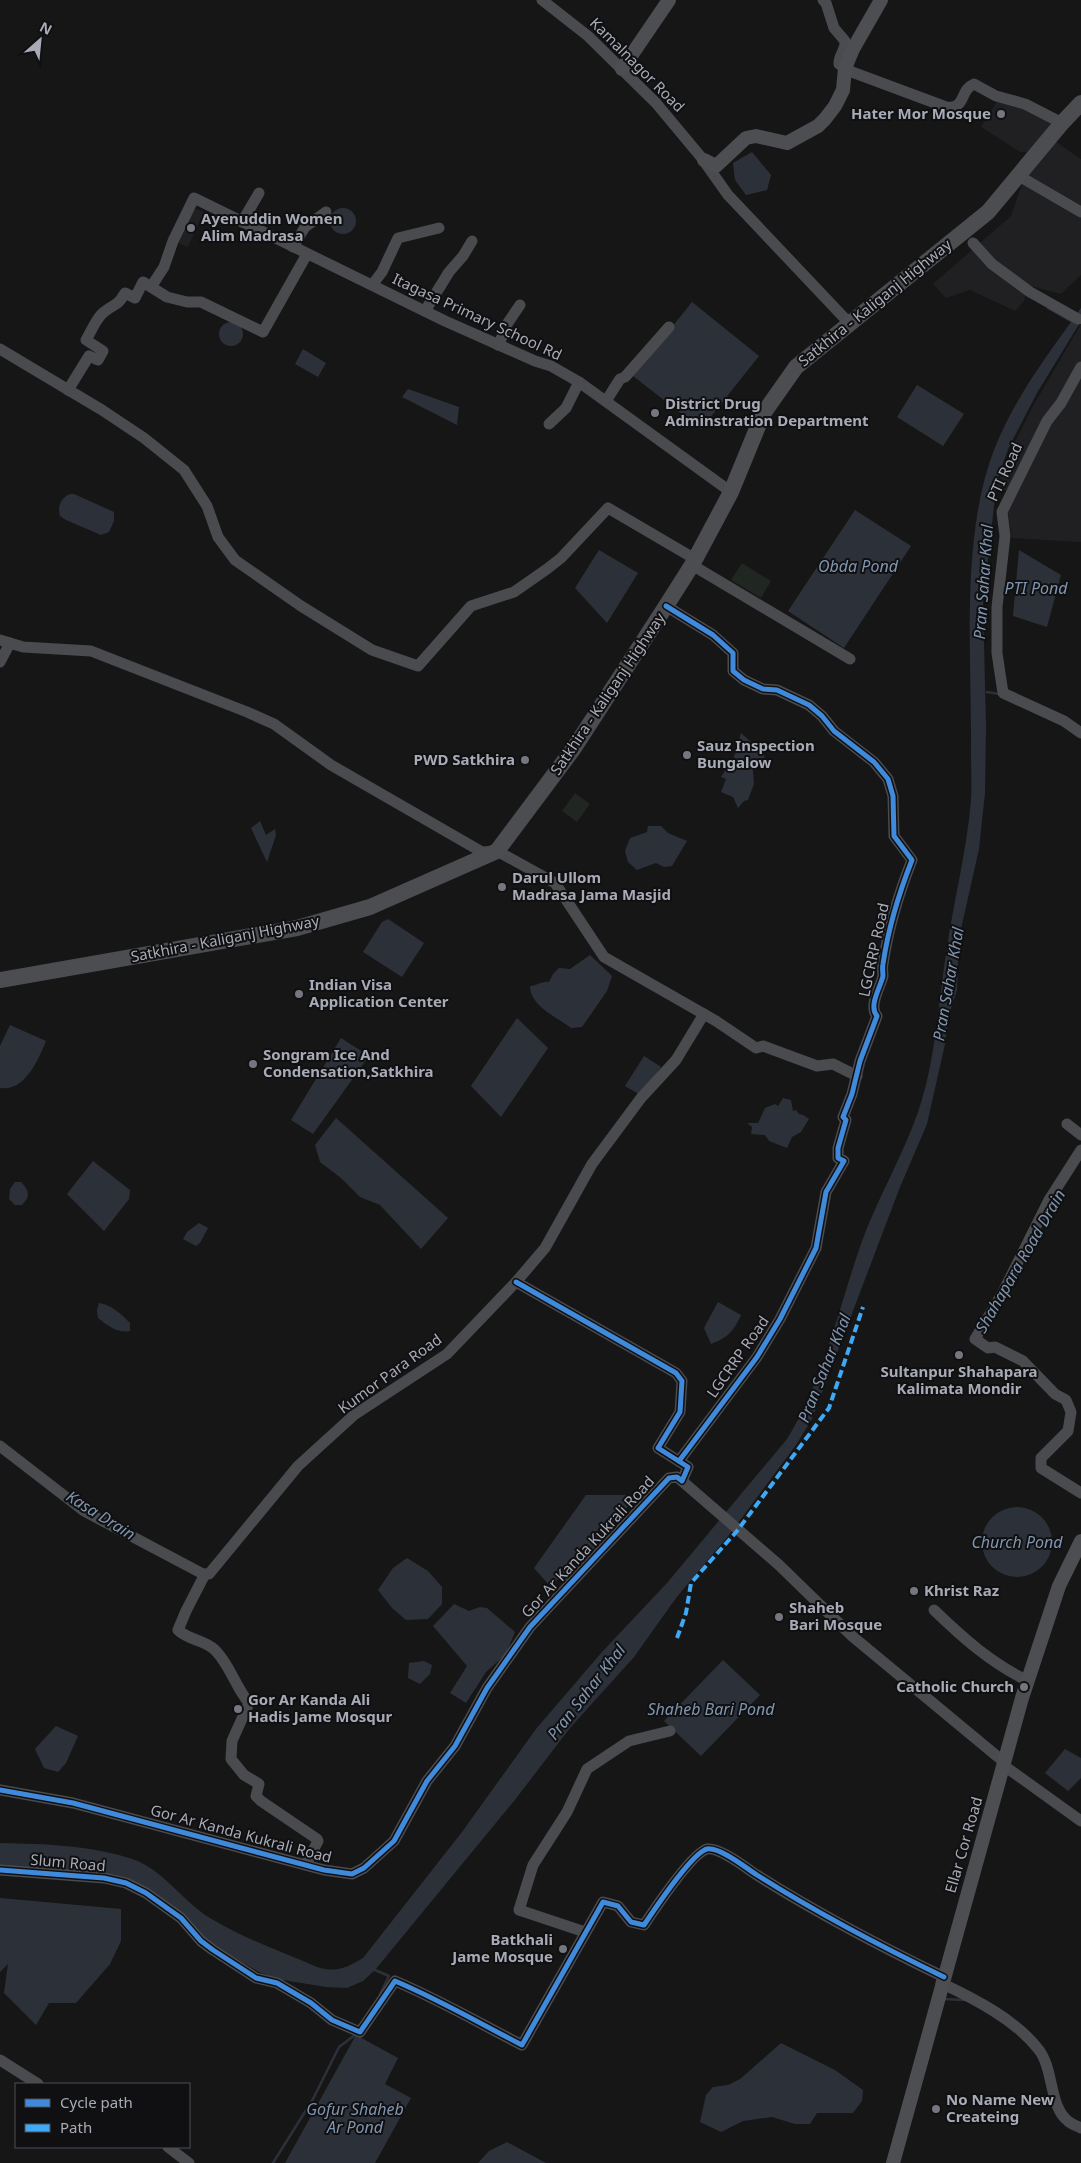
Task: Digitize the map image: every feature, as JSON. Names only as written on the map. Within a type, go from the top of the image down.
[{"type":"highway","name":"Satkhira - Kaliganj Highway","points":[[0,980],[297,928],[370,907],[497,851],[574,748],[694,562],[732,492],[763,414],[796,368],[988,212],[1081,103]]},
{"type":"main road","points":[[622,70],[669,0]]},
{"type":"main road","points":[[704,160],[716,166],[746,138],[756,136],[787,142],[793,141],[818,126],[831,113],[843,90],[845,68],[864,28],[881,0]]},
{"type":"main road","name":"Ellar Cor Road","points":[[892,2163],[1028,1681],[1059,1586],[1081,1541]]},
{"type":"street","name":"Kamalnagor Road","points":[[542,0],[588,36],[656,103],[704,160],[728,195],[850,324]]},
{"type":"street","points":[[823,0],[834,28],[845,41],[846,47],[838,60],[839,64],[845,68],[946,107],[954,107],[959,104],[968,88],[974,84],[996,96],[1025,104],[1062,123]]},
{"type":"street","points":[[1019,176],[1081,212]]},
{"type":"street","points":[[242,222],[259,193]]},
{"type":"street","name":"Itagasa Primary School Rd","points":[[151,287],[164,268],[173,241],[194,198],[425,311],[498,345],[551,366],[579,382],[732,492]]},
{"type":"street","points":[[293,247],[305,227],[326,212]]},
{"type":"street","points":[[372,285],[382,272],[398,238],[439,228]]},
{"type":"street","points":[[425,311],[448,272],[463,256],[472,241]]},
{"type":"street","points":[[973,243],[992,264],[1030,292],[1078,319]]},
{"type":"street","points":[[68,390],[89,356],[98,360],[101,356],[103,351],[86,340],[104,312],[118,304],[125,293],[135,298],[143,282],[167,297],[187,302],[201,302],[263,332],[308,254]]},
{"type":"street","points":[[498,345],[504,333],[503,330],[520,305]]},
{"type":"street","points":[[606,401],[620,379],[625,377],[669,327]]},
{"type":"street","points":[[0,349],[144,438],[184,470],[208,506],[218,537],[236,560],[301,606],[372,650],[418,666],[471,606],[514,592],[560,558],[608,508],[850,659]]},
{"type":"street","name":"PTI Road","points":[[1081,368],[1061,403],[1047,421],[1002,512],[1006,536],[997,607],[997,644],[1003,693],[1064,721],[1081,733]]},
{"type":"street","points":[[548,424],[566,408],[579,382]]},
{"type":"street","name":"LGCRRP Road","points":[[666,606],[713,635],[734,653],[733,672],[744,680],[764,689],[778,690],[810,705],[834,731],[874,762],[888,780],[893,796],[894,836],[912,860],[898,894],[896,911],[883,962],[883,977],[879,985],[874,1008],[877,1016],[860,1060],[857,1076],[845,1110],[844,1117],[846,1120],[838,1148],[838,1158],[844,1161],[826,1192],[816,1248],[780,1319],[757,1357],[679,1461]]},
{"type":"street","points":[[0,662],[5,642],[23,647],[91,651],[274,724],[331,765],[482,852],[497,851],[555,883],[604,957],[704,1014],[756,1048],[763,1046],[817,1066],[833,1064],[857,1076]]},
{"type":"street","name":"Kumor Para Road","points":[[306,1864],[318,1841],[317,1839],[261,1801],[256,1796],[259,1784],[244,1775],[231,1759],[232,1741],[249,1702],[230,1674],[224,1660],[213,1648],[178,1630],[186,1610],[205,1574],[209,1574],[218,1564],[269,1498],[298,1466],[354,1415],[447,1354],[516,1282],[545,1248],[592,1164],[641,1098],[676,1060],[704,1014]]},
{"type":"street","points":[[1067,1124],[1081,1135]]},
{"type":"street","points":[[1081,1150],[1049,1200],[1002,1294],[975,1339],[988,1348],[995,1347],[1023,1361],[1055,1394],[1066,1400],[1071,1412],[1068,1431],[1041,1458],[1042,1468],[1081,1494]]},
{"type":"street","points":[[516,1282],[676,1373],[682,1380],[680,1412],[658,1448],[688,1467],[682,1481],[736,1530],[779,1565],[852,1636],[1004,1764],[1081,1821]]},
{"type":"street","points":[[0,1446],[84,1511],[152,1549],[205,1574]]},
{"type":"street","name":"Gor Ar Kanda Kukrali Road","points":[[0,1790],[73,1804],[324,1870],[352,1874],[364,1868],[386,1850],[404,1825],[427,1781],[456,1746],[487,1688],[530,1627],[669,1478],[676,1477],[682,1481]]},
{"type":"street","points":[[934,1610],[983,1655],[1008,1672],[1028,1681]]},
{"type":"street","points":[[670,1731],[629,1741],[587,1768],[567,1812],[534,1865],[519,1910],[585,1932],[603,1902],[618,1906],[631,1922],[644,1925],[700,1852],[708,1849],[724,1853],[784,1892],[992,2009],[1040,2051],[1049,2069],[1054,2096],[1066,2120],[1081,2128]]},
{"type":"street","name":"Slum Road","points":[[0,1870],[104,1878],[126,1883],[146,1893],[181,1918],[201,1941],[256,1978],[276,1983],[310,2003],[332,2020],[360,2032],[395,1981],[449,2005],[458,2012],[522,2045],[585,1932]]},
{"type":"street","points":[[0,2060],[36,2083]]},
{"type":"street","points":[[169,2148],[189,2163]]},
{"type":"shaded area","points":[[1000,97],[1059,121],[1029,152],[1020,152],[981,127]]},
{"type":"shaded area","points":[[1053,140],[1081,159],[1081,275],[1061,294],[1027,285],[1024,301],[1015,311],[970,290],[946,298],[933,284],[1011,216],[1026,172]]},
{"type":"shaded area","name":"Ayenuddin Women Alim Madrasa","points":[[193,208],[204,212],[188,247],[178,243]]},
{"type":"shaded area","points":[[1081,324],[1081,542],[1012,538],[1008,513],[1014,495],[997,486],[1012,448],[1033,406]]},
{"type":"shaded area","points":[[742,563],[771,581],[761,598],[731,580]]},
{"type":"shaded area","points":[[575,793],[590,804],[577,822],[562,811]]},
{"type":"water","points":[[752,152],[771,175],[767,190],[746,195],[735,180],[733,163]]},
{"type":"water","points":[[343,208],[352,212],[356,221],[352,230],[343,234],[334,230],[330,221],[334,212]]},
{"type":"water","points":[[692,302],[759,356],[701,429],[633,376]]},
{"type":"water","name":"Pran Sahar Khal","points":[[1081,308],[1081,321],[1037,393],[1009,447],[997,480],[983,604],[986,726],[985,793],[979,849],[959,938],[957,990],[949,1015],[945,1044],[927,1124],[900,1187],[812,1419],[796,1445],[729,1535],[676,1598],[634,1657],[570,1728],[514,1801],[375,1970],[363,1981],[347,1988],[326,1987],[277,1979],[259,1972],[214,1946],[127,1882],[0,1868],[0,1843],[66,1846],[116,1854],[132,1859],[153,1870],[200,1911],[249,1939],[324,1969],[341,1969],[357,1962],[363,1958],[462,1832],[536,1729],[602,1652],[667,1583],[787,1439],[800,1416],[821,1368],[861,1244],[912,1129],[929,1072],[950,930],[967,837],[971,800],[970,599],[976,521],[983,484],[1002,431],[1022,394]]},
{"type":"water","points":[[231,322],[236,323],[242,329],[242,339],[236,345],[231,346],[226,345],[220,339],[219,334],[220,329],[226,323]]},
{"type":"water","points":[[303,349],[326,363],[318,377],[295,364]]},
{"type":"water","points":[[917,385],[964,414],[943,446],[897,417]]},
{"type":"water","points":[[408,389],[459,407],[457,425],[402,397]]},
{"type":"water","points":[[70,494],[74,494],[114,512],[114,521],[109,532],[101,535],[60,516],[60,503]]},
{"type":"water","name":"Obda Pond","points":[[855,510],[911,546],[844,648],[788,611]]},
{"type":"water","points":[[599,550],[638,573],[607,623],[575,588]]},
{"type":"water","name":"PTI Pond","points":[[1019,550],[1061,575],[1047,627],[1013,616]]},
{"type":"water","points":[[741,733],[751,742],[753,748],[763,750],[766,765],[753,770],[754,784],[748,800],[744,801],[738,808],[733,797],[721,792],[726,779],[721,777],[734,757]]},
{"type":"water","points":[[260,821],[266,835],[275,829],[276,835],[267,862],[251,828]]},
{"type":"water","points":[[648,826],[661,826],[668,833],[687,841],[672,866],[664,867],[656,863],[637,870],[628,862],[625,851],[630,838],[647,832]]},
{"type":"water","points":[[388,919],[424,943],[402,977],[363,952],[382,922]]},
{"type":"water","points":[[590,955],[612,976],[607,991],[582,1027],[571,1028],[539,1005],[531,993],[530,986],[549,982],[559,968],[570,969]]},
{"type":"water","points":[[517,1018],[548,1048],[501,1117],[471,1086]]},
{"type":"water","points":[[10,1025],[46,1041],[35,1065],[23,1080],[9,1088],[0,1088],[0,1046]]},
{"type":"water","points":[[341,1038],[369,1056],[313,1134],[291,1120]]},
{"type":"water","points":[[644,1056],[661,1067],[642,1096],[625,1086]]},
{"type":"water","points":[[783,1098],[791,1100],[793,1111],[796,1110],[799,1114],[809,1119],[801,1132],[792,1137],[787,1148],[769,1141],[765,1135],[751,1134],[752,1127],[747,1123],[758,1123],[765,1108],[775,1104],[778,1106]]},
{"type":"water","points":[[336,1118],[448,1218],[421,1249],[380,1205],[360,1197],[341,1178],[320,1162],[315,1145]]},
{"type":"water","points":[[93,1161],[130,1190],[129,1199],[104,1231],[67,1194]]},
{"type":"water","points":[[15,1182],[21,1182],[28,1193],[27,1199],[22,1205],[15,1205],[9,1199],[10,1189]]},
{"type":"water","points":[[199,1223],[208,1228],[200,1243],[196,1246],[183,1239],[187,1232]]},
{"type":"water","points":[[718,1302],[741,1315],[729,1333],[711,1344],[704,1328]]},
{"type":"water","points":[[99,1303],[112,1308],[123,1316],[130,1323],[130,1331],[117,1330],[98,1318],[97,1310]]},
{"type":"water","points":[[586,1495],[637,1495],[567,1582],[559,1579],[549,1585],[534,1568]]},
{"type":"water","name":"Church Pond","points":[[1017,1507],[1036,1513],[1046,1523],[1052,1542],[1046,1561],[1036,1571],[1017,1577],[998,1571],[988,1561],[982,1542],[988,1523],[998,1513]]},
{"type":"water","points":[[407,1558],[428,1571],[442,1587],[442,1604],[428,1619],[406,1620],[392,1608],[378,1590],[393,1568]]},
{"type":"water","points":[[454,1604],[469,1611],[480,1607],[487,1608],[515,1632],[506,1654],[486,1672],[466,1703],[450,1693],[467,1666],[433,1626]]},
{"type":"water","name":"Shaheb Bari Pond","points":[[723,1660],[760,1695],[701,1756],[664,1721]]},
{"type":"water","points":[[424,1661],[432,1665],[430,1674],[420,1684],[408,1678],[409,1663]]},
{"type":"water","points":[[56,1726],[78,1736],[66,1763],[58,1772],[44,1768],[35,1749]]},
{"type":"water","points":[[1065,1749],[1081,1758],[1081,1778],[1068,1791],[1045,1773]]},
{"type":"water","points":[[0,1898],[121,1909],[121,1941],[110,1964],[76,2003],[49,2003],[36,2025],[4,1993],[8,1964],[0,1972]]},
{"type":"water","name":"Gofur Shaheb Ar Pond","points":[[356,2035],[398,2058],[385,2084],[411,2098],[375,2163],[285,2163]]},
{"type":"water","points":[[781,2043],[835,2070],[863,2090],[862,2101],[853,2113],[817,2113],[810,2124],[795,2124],[772,2117],[743,2121],[721,2132],[700,2122],[706,2095],[713,2087],[728,2085],[740,2079]]},
{"type":"water","points":[[507,2142],[546,2163],[478,2163],[489,2151]]},
{"type":"waterway","points":[[1048,308],[1071,321]]},
{"type":"waterway","points":[[987,692],[999,694]]},
{"type":"waterway","points":[[375,1970],[389,1976],[380,1994]]},
{"type":"waterway","points":[[943,1999],[965,2000]]},
{"type":"waterway","points":[[273,2163],[313,2099],[339,2047],[355,2035]]},
{"type":"marked path","points":[[677,1638],[686,1613],[691,1583],[737,1531],[829,1408],[863,1307]]},
{"type":"cycle path","points":[[666,606],[713,635],[733,653],[733,671],[744,680],[763,689],[777,690],[809,705],[822,716],[834,731],[874,762],[888,779],[893,796],[894,836],[912,860],[898,898],[888,938],[883,976],[874,1002],[877,1016],[860,1061],[852,1094],[843,1117],[846,1120],[838,1148],[838,1158],[844,1161],[826,1192],[816,1248],[780,1319],[757,1357],[679,1461]]},
{"type":"cycle path","points":[[0,1790],[73,1803],[324,1870],[352,1874],[364,1868],[394,1841],[427,1781],[455,1746],[487,1688],[530,1627],[669,1478],[677,1477],[682,1481],[688,1467],[658,1448],[680,1412],[682,1381],[676,1373],[516,1282]]},
{"type":"cycle path","points":[[0,1870],[104,1878],[126,1883],[146,1893],[181,1918],[201,1941],[256,1978],[277,1983],[311,2003],[332,2020],[360,2032],[395,1981],[444,2004],[522,2045],[603,1902],[618,1906],[631,1922],[644,1925],[664,1895],[692,1860],[707,1849],[719,1851],[826,1916],[944,1977]]},
{"type":"place","name":"Hater Mor Mosque","points":[[1001,114]]},
{"type":"place","name":"Ayenuddin Women Alim Madrasa","points":[[191,228]]},
{"type":"place","name":"District Drug Adminstration Department","points":[[655,413]]},
{"type":"place","name":"Sauz Inspection Bungalow","points":[[687,755]]},
{"type":"place","name":"PWD Satkhira","points":[[525,760]]},
{"type":"place","name":"Darul Ullom Madrasa Jama Masjid","points":[[502,887]]},
{"type":"place","name":"Indian Visa Application Center","points":[[299,994]]},
{"type":"place","name":"Songram Ice And Condensation,Satkhira","points":[[253,1064]]},
{"type":"place","name":"Sultanpur Shahapara Kalimata Mondir","points":[[959,1355]]},
{"type":"place","name":"Khrist Raz","points":[[914,1591]]},
{"type":"place","name":"Shaheb Bari Mosque","points":[[779,1617]]},
{"type":"place","name":"Catholic Church","points":[[1024,1687]]},
{"type":"place","name":"Gor Ar Kanda Ali Hadis Jame Mosqur","points":[[238,1709]]},
{"type":"place","name":"Batkhali Jame Mosque","points":[[563,1949]]},
{"type":"place","name":"No Name New Createing","points":[[936,2109]]},
{"type":"water label","name":"Shahapara Road Drain","points":[[1020,1261]]},
{"type":"water label","name":"Kasa Drain","points":[[101,1515]]}]
